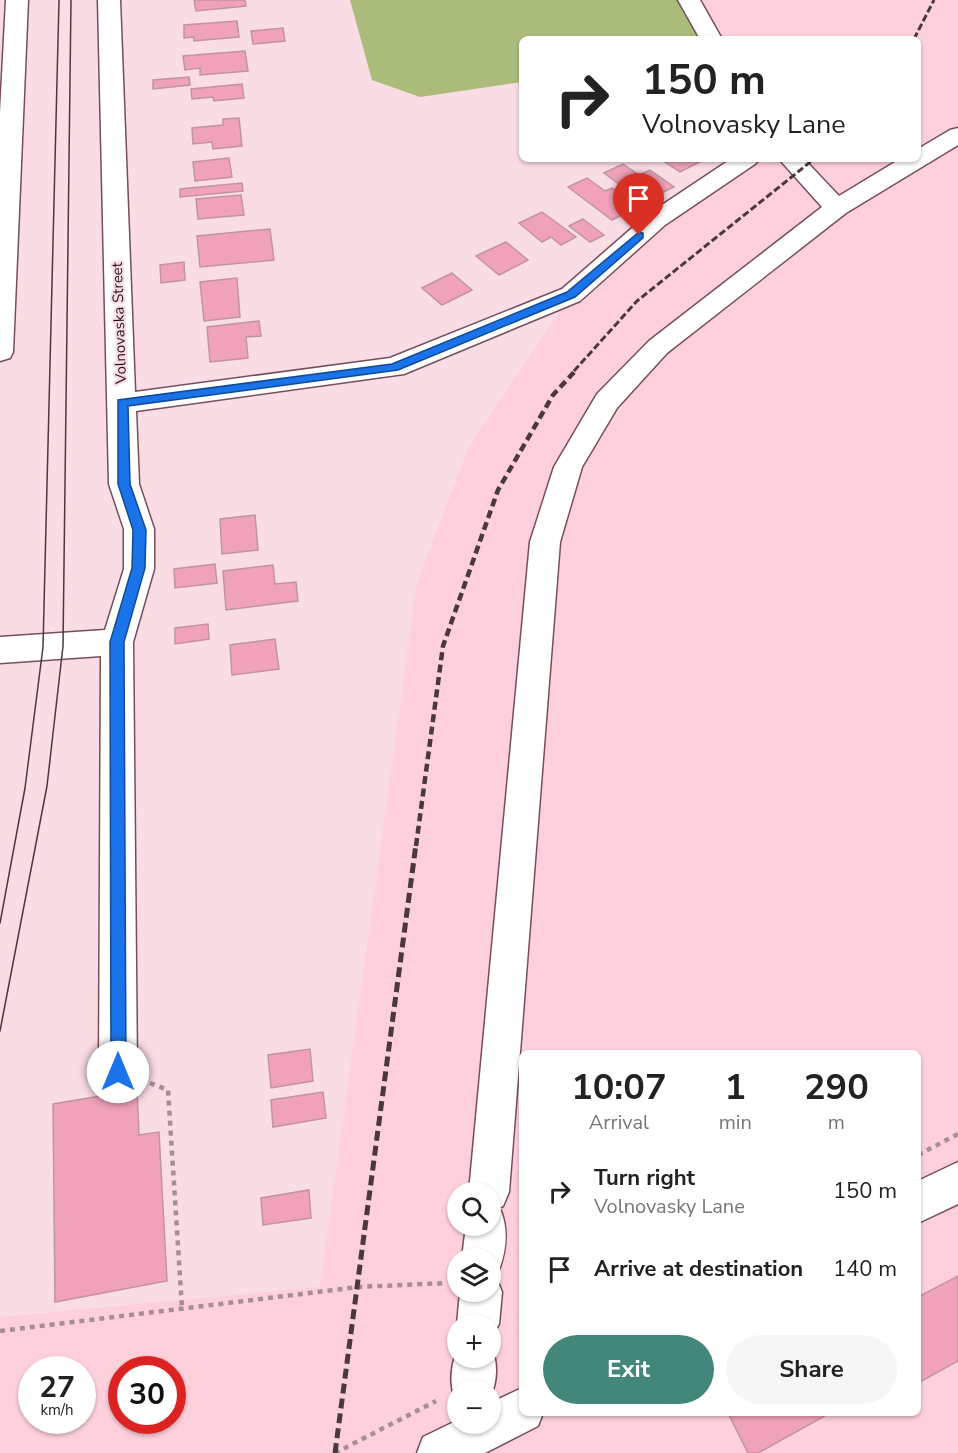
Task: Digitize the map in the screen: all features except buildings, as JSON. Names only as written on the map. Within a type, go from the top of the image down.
[{"type":"street","points":[[0,352],[17,0]]},
{"type":"street","name":"Volnovaska Street","points":[[109,0],[124,484],[139,530],[139,568],[117,642],[118,1072]]},
{"type":"street","points":[[689,0],[709,36]]},
{"type":"street","points":[[921,157],[958,135]]},
{"type":"street","points":[[122,403],[394,367],[571,295],[656,220],[743,162]]},
{"type":"street","points":[[794,162],[837,208]]},
{"type":"street","points":[[490,1182],[545,542],[568,467],[607,401],[658,346],[837,208],[913,162]]},
{"type":"street","points":[[0,650],[117,642]]},
{"type":"street","points":[[921,1201],[958,1182]]},
{"type":"street","points":[[501,1409],[519,1410]]},
{"type":"path","points":[[168,1090],[182,1308]]},
{"type":"path","points":[[921,1153],[958,1134]]},
{"type":"path","points":[[0,1331],[358,1287],[447,1283]]},
{"type":"path","points":[[335,1453],[447,1414]]},
{"type":"shaded area","points":[[689,0],[958,0],[958,1453],[0,1453],[0,1317],[320,1287],[417,583],[469,446],[571,295],[743,162],[921,162],[921,36],[709,36]]},
{"type":"green space","points":[[350,0],[689,0],[709,36],[519,36],[519,82],[420,97],[372,80]]},
{"type":"tram line","points":[[0,923],[25,788],[43,647],[59,0]]},
{"type":"tram line","points":[[0,1031],[47,786],[63,646],[71,0]]},
{"type":"railway","points":[[916,36],[934,0]]},
{"type":"railway","points":[[574,371],[637,301],[810,162]]},
{"type":"railway","points":[[416,846],[443,646],[498,490],[553,395],[576,370]]},
{"type":"railway","points":[[335,1453],[416,844]]},
{"type":"route","points":[[118,1072],[117,642],[139,568],[139,530],[124,484],[122,403],[394,367],[571,295],[639,235]]}]
